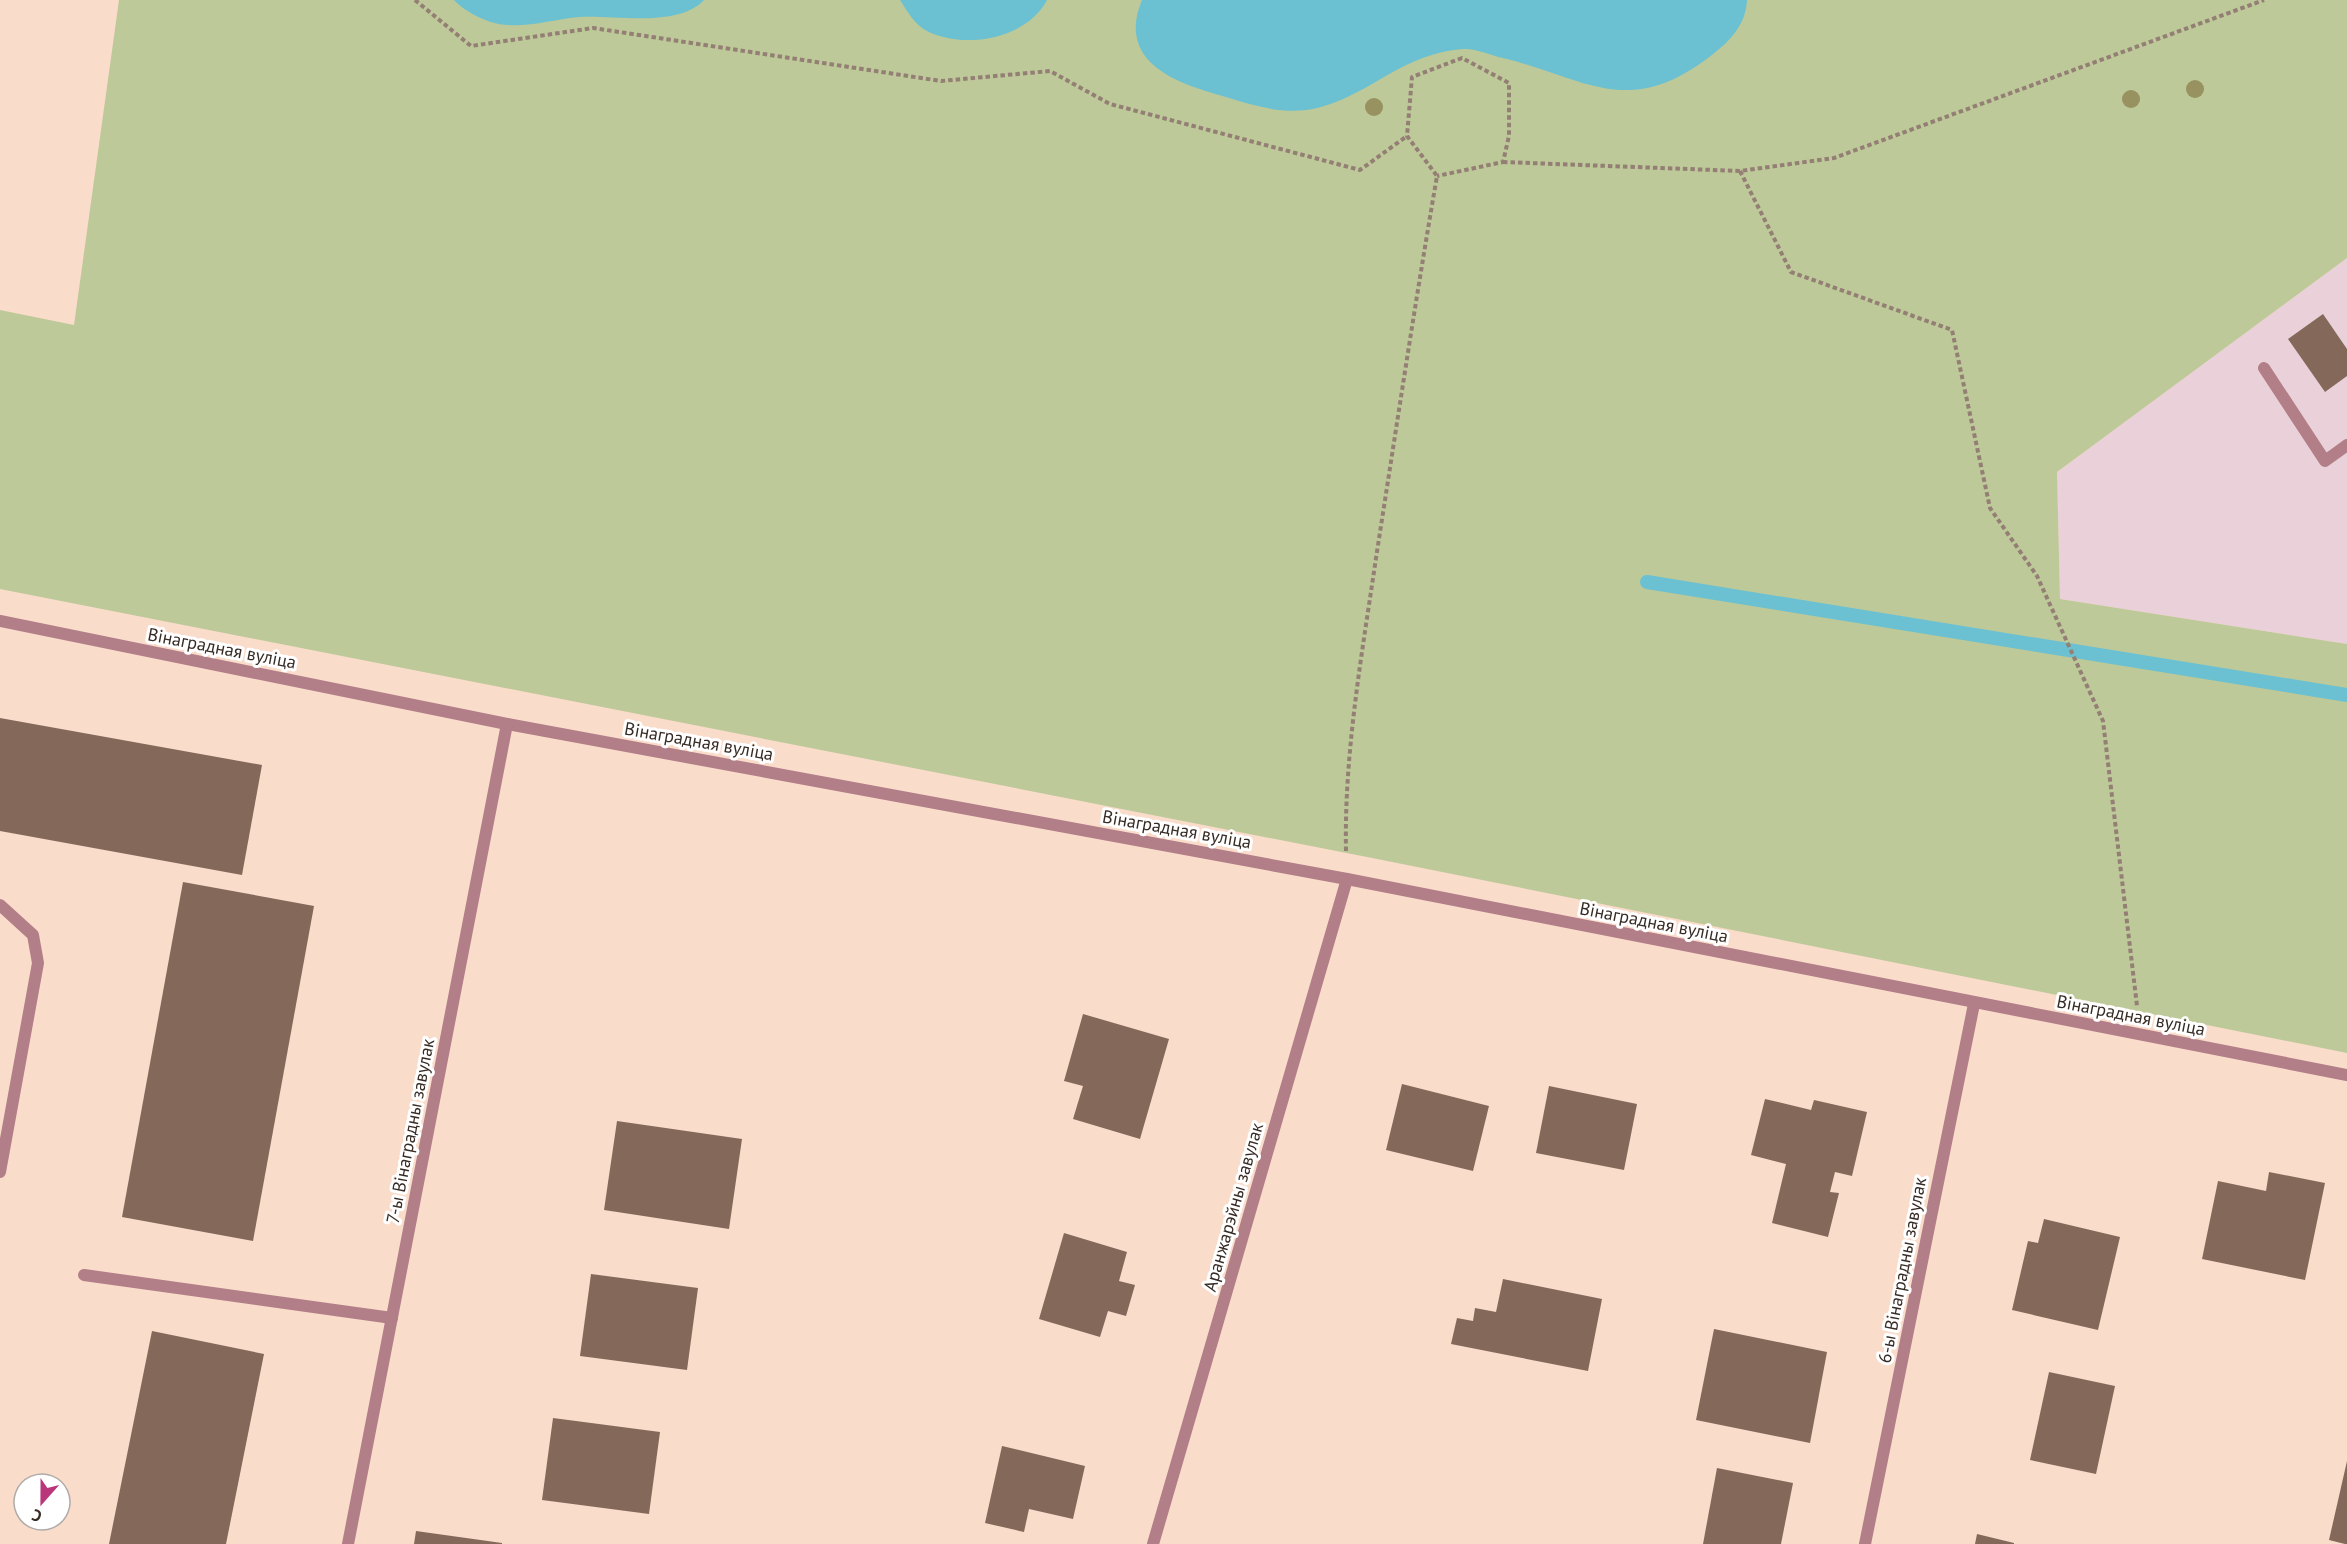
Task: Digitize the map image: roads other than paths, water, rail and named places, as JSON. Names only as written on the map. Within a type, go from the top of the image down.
[{"type":"street","points":[[2264,368],[2325,461],[2347,445]]},
{"type":"street","name":"Вінаградная вуліца","points":[[0,621],[507,724],[1347,879],[2347,1076]]},
{"type":"street","name":"7-ы Вінаградны завулак","points":[[348,1544],[507,724]]},
{"type":"street","name":"Аранжарэйны завулак","points":[[1154,1544],[1347,879]]},
{"type":"street","points":[[0,906],[33,935],[38,963],[4,1133],[0,1172]]},
{"type":"street","name":"6-ы Вінаградны завулак","points":[[1865,1544],[1974,1004]]},
{"type":"street","points":[[84,1275],[392,1318]]},
{"type":"water","points":[[454,0],[704,0],[693,9],[663,17],[580,17],[516,25],[485,20]]},
{"type":"water","points":[[900,0],[1047,0],[1038,13],[1025,24],[1010,32],[976,40],[959,40],[927,31],[908,13]]},
{"type":"water","points":[[1142,0],[1747,0],[1739,26],[1722,46],[1708,58],[1679,76],[1653,87],[1629,90],[1606,88],[1582,83],[1483,52],[1463,49],[1423,58],[1340,100],[1321,107],[1295,111],[1257,106],[1201,90],[1167,75],[1153,65],[1143,53],[1137,38],[1136,21]]},
{"type":"waterway","points":[[1647,582],[2347,695]]}]
